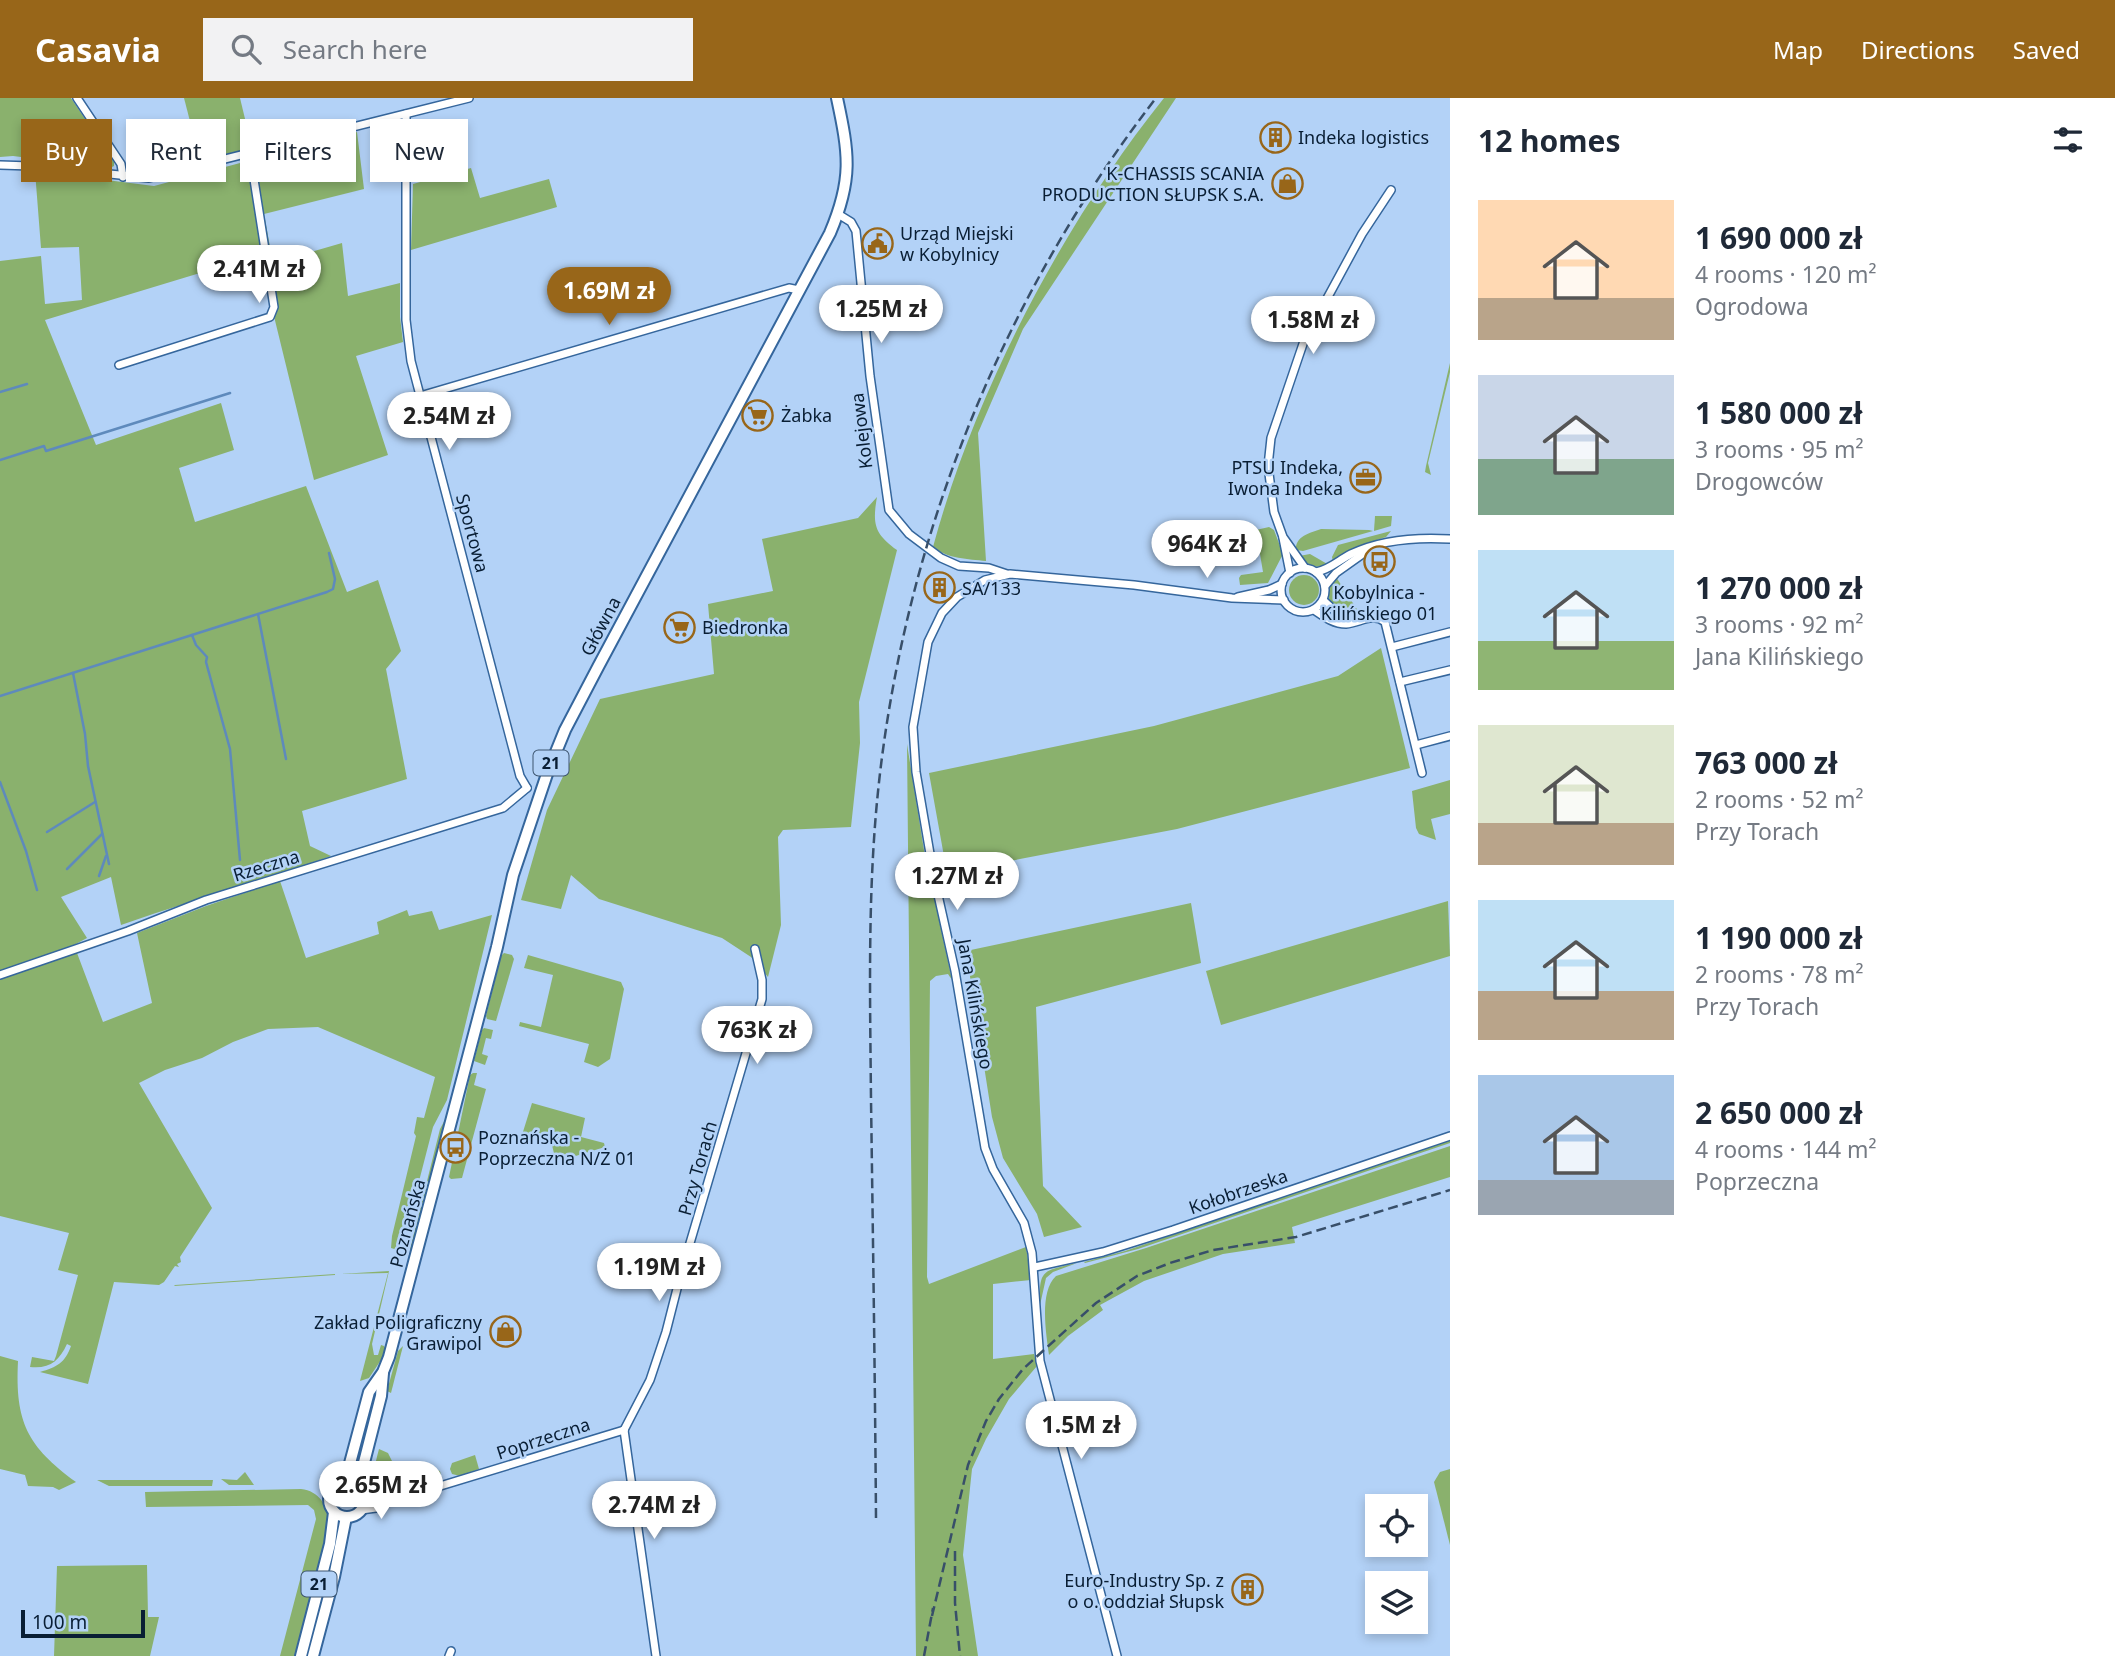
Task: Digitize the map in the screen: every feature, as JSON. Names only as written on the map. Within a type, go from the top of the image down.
[{"type":"main road","name":"21","points":[[837,98],[847,160],[847,180],[838,214]]},
{"type":"main road","name":"Główna","points":[[462,1082],[513,875],[539,795],[565,730],[838,214]]},
{"type":"main road","name":"Poznańska","points":[[345,1482],[369,1392],[383,1371],[394,1339],[462,1082]]},
{"type":"main road","name":"Poznańska","points":[[358,1486],[382,1396],[383,1371]]},
{"type":"main road","name":"21","points":[[301,1656],[330,1544],[334,1512],[329,1503],[330,1492],[345,1482]]},
{"type":"main road","points":[[334,1512],[346,1517],[361,1510],[365,1499],[358,1486],[345,1482]]},
{"type":"main road","name":"21","points":[[313,1656],[334,1577],[346,1517]]},
{"type":"street","points":[[76,98],[121,164],[123,177]]},
{"type":"street","points":[[356,127],[469,98]]},
{"type":"street","name":"Sportowa","points":[[406,114],[406,320],[411,361],[520,776],[527,788]]},
{"type":"street","points":[[0,165],[149,178],[240,157]]},
{"type":"street","points":[[119,365],[270,317],[274,307],[254,182]]},
{"type":"street","points":[[1290,573],[1270,486],[1268,466],[1271,438],[1304,341],[1362,234],[1391,190]]},
{"type":"street","name":"Kolejowa","points":[[838,214],[851,222],[856,231],[870,376],[889,510],[909,534],[942,558],[959,566],[989,568],[1010,575]]},
{"type":"street","points":[[420,396],[789,288],[799,290]]},
{"type":"street","points":[[1283,537],[1305,568],[1316,572],[1351,554],[1372,547],[1415,538],[1450,539]]},
{"type":"street","points":[[1314,610],[1324,600],[1325,586],[1330,578],[1372,547]]},
{"type":"street","points":[[1237,597],[1269,590],[1282,584],[1290,573],[1305,568]]},
{"type":"street","points":[[1316,572],[1325,586]]},
{"type":"street","points":[[1010,575],[1284,600]]},
{"type":"street","name":"Jana Kilińskiego","points":[[1010,575],[985,580],[965,590],[949,605],[937,622],[928,642],[923,664],[912,741],[926,837],[956,971],[985,1148],[998,1179],[1024,1223],[1035,1267],[1037,1338],[1042,1369],[1116,1656]]},
{"type":"street","points":[[1282,584],[1281,593],[1284,600],[1297,611],[1314,610],[1335,622],[1349,624],[1357,620],[1377,618],[1385,622],[1422,773]]},
{"type":"street","points":[[1324,600],[1336,612],[1357,620]]},
{"type":"street","points":[[1392,647],[1450,632]]},
{"type":"street","points":[[1401,682],[1450,670]]},
{"type":"street","points":[[1416,744],[1450,736]]},
{"type":"street","points":[[527,788],[539,795]]},
{"type":"street","name":"Rzeczna","points":[[0,975],[128,931],[206,900],[503,808],[527,788]]},
{"type":"street","name":"Przy Torach","points":[[624,1430],[650,1380],[666,1332],[762,999],[762,980],[755,949]]},
{"type":"street","name":"Kołobrzeska","points":[[1035,1267],[1138,1241],[1450,1136]]},
{"type":"street","points":[[624,1430],[656,1656]]},
{"type":"street","name":"Poprzeczna","points":[[361,1510],[376,1508],[391,1501],[624,1430]]},
{"type":"street","name":"Poprzeczna","points":[[365,1499],[391,1501]]},
{"type":"green space","points":[[0,98],[71,98],[85,119],[21,119],[21,157],[0,157]]},
{"type":"green space","points":[[184,98],[240,98],[245,119],[240,119],[240,151],[226,154],[226,119],[189,119]]},
{"type":"green space","points":[[1164,98],[1176,98],[1023,329],[978,433],[986,561],[945,554],[933,547],[951,488],[998,370],[1026,311],[1091,199]]},
{"type":"green space","points":[[356,132],[364,189],[264,214],[273,263],[342,243],[348,296],[400,283],[403,342],[356,356],[388,455],[314,480],[259,255],[45,320],[96,445],[221,403],[234,450],[179,468],[195,522],[306,486],[347,592],[378,580],[401,651],[386,669],[407,779],[302,811],[310,846],[331,856],[305,865],[121,925],[111,877],[61,897],[87,938],[74,945],[103,1022],[152,1003],[137,933],[280,881],[306,958],[379,934],[377,922],[407,910],[409,916],[432,911],[439,930],[492,915],[447,1100],[433,1127],[401,1251],[391,1248],[392,1236],[416,1136],[414,1133],[417,1117],[424,1118],[435,1077],[318,1027],[268,1029],[139,1083],[212,1208],[180,1257],[181,1262],[177,1264],[179,1267],[175,1266],[164,1282],[159,1285],[114,1282],[88,1384],[40,1372],[63,1360],[71,1346],[67,1344],[53,1363],[43,1367],[30,1367],[32,1357],[54,1361],[56,1356],[78,1275],[58,1270],[69,1233],[0,1216],[0,261],[41,256],[45,304],[82,300],[79,247],[41,248],[36,182],[112,181],[154,186],[169,182],[226,182],[226,167],[240,163],[240,182],[356,182]]},
{"type":"green space","points":[[471,168],[480,198],[549,179],[557,207],[411,250],[413,184],[468,182],[468,169]]},
{"type":"green space","points":[[1450,363],[1428,463],[1431,475],[1425,472],[1426,466]]},
{"type":"green space","points":[[877,497],[877,528],[884,539],[897,550],[859,702],[860,743],[851,827],[783,830],[778,837],[781,925],[768,977],[751,957],[722,938],[599,899],[571,875],[561,909],[521,900],[547,810],[600,699],[714,674],[708,604],[773,591],[762,539],[858,518]]},
{"type":"green space","points":[[1375,516],[1392,516],[1391,526],[1374,531]]},
{"type":"green space","points":[[1269,527],[1274,530],[1283,554],[1268,583],[1240,585],[1241,575],[1263,572],[1256,530]]},
{"type":"green space","points":[[1321,529],[1373,531],[1303,551],[1296,550],[1301,538]]},
{"type":"green space","points":[[1391,531],[1386,537],[1362,545],[1333,562],[1332,557],[1338,545]]},
{"type":"green space","points":[[1310,554],[1329,565],[1313,566],[1299,556]]},
{"type":"green space","points":[[1304,575],[1315,579],[1319,590],[1315,601],[1304,605],[1293,601],[1289,590],[1293,579]]},
{"type":"green space","points":[[1336,577],[1360,614],[1341,611],[1330,602],[1329,595]]},
{"type":"green space","points":[[1376,612],[1391,616],[1397,625],[1391,626],[1387,618],[1368,613]]},
{"type":"green space","points":[[1381,648],[1410,768],[1177,829],[947,873],[929,773],[1154,726],[1338,676]]},
{"type":"green space","points":[[907,744],[924,850],[952,980],[948,974],[936,976],[930,981],[927,1277],[929,1284],[1026,1247],[1031,1280],[993,1284],[993,1359],[1034,1354],[1037,1366],[1009,1399],[972,1469],[963,1555],[978,1656],[916,1656]]},
{"type":"green space","points":[[1450,780],[1450,814],[1431,819],[1436,840],[1419,834],[1412,791]]},
{"type":"green space","points":[[1448,901],[1450,956],[1221,1025],[1206,971]]},
{"type":"green space","points":[[1191,903],[1201,963],[1036,1007],[1043,1186],[1082,1227],[1044,1237],[1037,1214],[1003,1158],[992,1117],[966,951]]},
{"type":"green space","points":[[504,953],[512,955],[514,959],[496,1021],[487,1019],[486,1016]]},
{"type":"green space","points":[[528,955],[621,982],[624,989],[610,1059],[598,1067],[584,1062],[589,1044],[519,1026],[520,1022],[541,1027],[553,975],[524,968]]},
{"type":"green space","points":[[484,1028],[493,1030],[491,1039],[486,1038],[482,1054],[488,1056],[485,1065],[474,1061]]},
{"type":"green space","points":[[477,1073],[474,1085],[486,1089],[462,1178],[451,1179],[449,1177],[470,1075]]},
{"type":"green space","points":[[532,1103],[585,1118],[581,1137],[604,1143],[605,1147],[556,1162],[552,1145],[522,1135]]},
{"type":"green space","points":[[447,1116],[413,1248],[410,1249],[440,1129]]},
{"type":"green space","points":[[1450,1140],[1450,1143],[1138,1249],[1084,1262],[1125,1251]]},
{"type":"green space","points":[[1450,1146],[1450,1177],[1292,1227],[1295,1243],[1223,1254],[1144,1281],[1100,1305],[1103,1310],[1068,1336],[1049,1355],[1045,1325],[1046,1302],[1047,1292],[1056,1276]]},
{"type":"green space","points":[[1077,1263],[1053,1272],[1046,1278],[1040,1305],[1040,1284],[1045,1274],[1050,1270]]},
{"type":"green space","points":[[389,1271],[372,1344],[374,1355],[378,1355],[381,1345],[387,1351],[369,1378],[360,1381],[388,1273],[340,1274]]},
{"type":"green space","points":[[335,1275],[174,1286],[175,1285]]},
{"type":"green space","points":[[403,1346],[391,1393],[387,1391],[398,1351]]},
{"type":"green space","points":[[0,1356],[18,1361],[22,1417],[35,1444],[76,1482],[59,1490],[53,1487],[28,1486],[25,1475],[0,1469]]},
{"type":"green space","points":[[379,1449],[388,1453],[395,1467],[393,1470],[400,1477],[404,1473],[433,1470],[440,1471],[441,1476],[422,1489],[381,1496],[374,1480]]},
{"type":"green space","points":[[475,1455],[479,1469],[460,1476],[452,1474],[452,1463]]},
{"type":"green space","points":[[1450,1469],[1450,1545],[1434,1482],[1440,1472]]},
{"type":"green space","points":[[245,1472],[254,1485],[229,1485],[221,1479],[237,1480]]},
{"type":"green space","points":[[97,1480],[213,1480],[212,1486],[109,1486]]},
{"type":"green space","points":[[308,1490],[322,1501],[327,1512],[328,1525],[296,1656],[280,1656],[316,1519],[314,1510],[308,1505],[146,1507],[145,1492]]},
{"type":"green space","points":[[147,1565],[148,1617],[159,1617],[150,1656],[54,1656],[57,1566]]},
{"type":"waterway","points":[[0,392],[27,384]]},
{"type":"waterway","points":[[0,460],[44,446],[46,451],[230,393]]},
{"type":"waterway","points":[[0,696],[327,592],[333,589],[335,579],[329,553]]},
{"type":"waterway","points":[[258,614],[286,759]]},
{"type":"waterway","points":[[192,635],[196,645],[207,657],[206,662],[230,749],[240,860]]},
{"type":"waterway","points":[[73,673],[85,734],[88,766],[109,864]]},
{"type":"waterway","points":[[0,782],[26,851],[37,890]]},
{"type":"waterway","points":[[47,832],[95,802]]},
{"type":"waterway","points":[[67,869],[102,834]]},
{"type":"waterway","points":[[99,876],[106,856]]},
{"type":"railway","points":[[876,1518],[870,933],[873,849],[881,765],[895,675],[916,586],[942,498],[974,413],[1011,330],[1054,250],[1103,172],[1156,98]]},
{"type":"railway","points":[[932,1616],[968,1465],[986,1421],[999,1399],[1023,1369],[1096,1303],[1137,1276],[1170,1263],[1213,1250],[1296,1237],[1450,1190]]},
{"type":"railway","points":[[955,1551],[955,1603],[960,1656]]},
{"type":"railway","points":[[924,1656],[933,1608]]},
{"type":"place","name":"Indeka logistics","points":[[1275,137]]},
{"type":"place","name":"K-CHASSIS SCANIA PRODUCTION SŁUPSK S.A.","points":[[1287,183]]},
{"type":"place","name":"Urząd Miejski w Kobylnicy","points":[[877,243]]},
{"type":"place","name":"Żabka","points":[[758,415]]},
{"type":"place","name":"PTSU Indeka, Iwona Indeka","points":[[1366,477]]},
{"type":"place","name":"Kobylnica - Kilińskiego 01","points":[[1379,561]]},
{"type":"place","name":"SA/133","points":[[939,588]]},
{"type":"place","name":"Biedronka","points":[[679,627]]},
{"type":"place","name":"Poznańska - Poprzeczna N/Ż 01","points":[[455,1147]]},
{"type":"place","name":"Zakład Poligraficzny Grawipol","points":[[505,1332]]},
{"type":"place","name":"Euro-Industry Sp. z o o. oddział Słupsk","points":[[1247,1590]]}]
